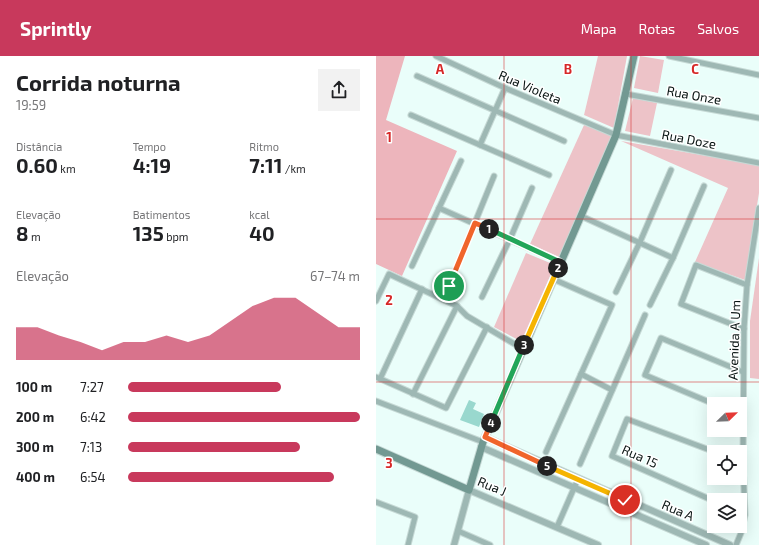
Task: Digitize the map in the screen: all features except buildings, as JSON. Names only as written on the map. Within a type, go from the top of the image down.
[{"type":"main road","points":[[469,490],[483,442],[616,136],[634,56]]},
{"type":"main road","name":"Rua J","points":[[376,449],[469,490]]},
{"type":"street","name":"Rua Violeta","points":[[436,56],[505,88],[616,136]]},
{"type":"street","points":[[669,56],[759,75]]},
{"type":"street","points":[[416,76],[564,141]]},
{"type":"street","points":[[480,145],[505,88]]},
{"type":"street","name":"Rua Onze","points":[[626,94],[759,118]]},
{"type":"street","points":[[411,115],[550,175]]},
{"type":"street","name":"Rua Doze","points":[[616,136],[759,163]]},
{"type":"street","points":[[412,266],[461,161]]},
{"type":"street","points":[[616,292],[640,242],[671,170]]},
{"type":"street","points":[[449,286],[494,176]]},
{"type":"street","points":[[650,305],[673,258],[704,186]]},
{"type":"street","points":[[482,297],[510,239],[532,188]]},
{"type":"street","points":[[439,208],[560,262]]},
{"type":"street","name":"Avenida A Um","points":[[742,397],[747,284],[759,208]]},
{"type":"street","points":[[581,216],[673,258]]},
{"type":"street","points":[[744,329],[681,304],[696,265],[747,284]]},
{"type":"street","points":[[376,301],[388,274],[456,306],[467,316],[523,349]]},
{"type":"street","points":[[546,452],[612,305],[553,279]]},
{"type":"street","points":[[422,289],[378,378],[446,408],[487,327]]},
{"type":"street","points":[[413,394],[456,306]]},
{"type":"street","points":[[580,464],[645,316]]},
{"type":"street","points":[[707,401],[645,375],[661,338],[743,372]]},
{"type":"street","points":[[581,374],[612,390]]},
{"type":"street","name":"Rua A","points":[[376,401],[578,479],[730,545]]},
{"type":"street","name":"Rua 15","points":[[707,449],[627,419],[612,456],[707,498]]},
{"type":"street","name":"Rua A","points":[[483,442],[574,487],[706,545]]},
{"type":"street","points":[[557,527],[578,479]]},
{"type":"street","points":[[454,545],[469,490]]},
{"type":"street","name":"Rua J","points":[[469,490],[598,545]]},
{"type":"street","points":[[622,508],[625,500]]},
{"type":"street","points":[[376,502],[415,517],[408,545]]},
{"type":"street","points":[[458,531],[490,545]]},
{"type":"street","name":"Avenida A Um","points":[[736,545],[741,533]]},
{"type":"shaded area","points":[[376,56],[405,56],[386,120],[457,151],[402,276],[376,264]]},
{"type":"shaded area","points":[[598,56],[627,56],[614,128],[584,115]]},
{"type":"shaded area","points":[[640,56],[664,60],[658,93],[634,88]]},
{"type":"shaded area","points":[[633,98],[657,103],[650,136],[625,131]]},
{"type":"shaded area","points":[[584,125],[612,136],[559,257],[530,244]]},
{"type":"shaded area","points":[[621,141],[759,165],[759,193],[745,280],[695,262],[728,188]]},
{"type":"shaded area","points":[[526,253],[555,265],[522,342],[494,327]]},
{"type":"shaded area","points":[[759,258],[759,379],[750,378],[750,321]]},
{"type":"route","points":[[449,286],[475,223],[560,262],[485,437],[625,500]]}]
